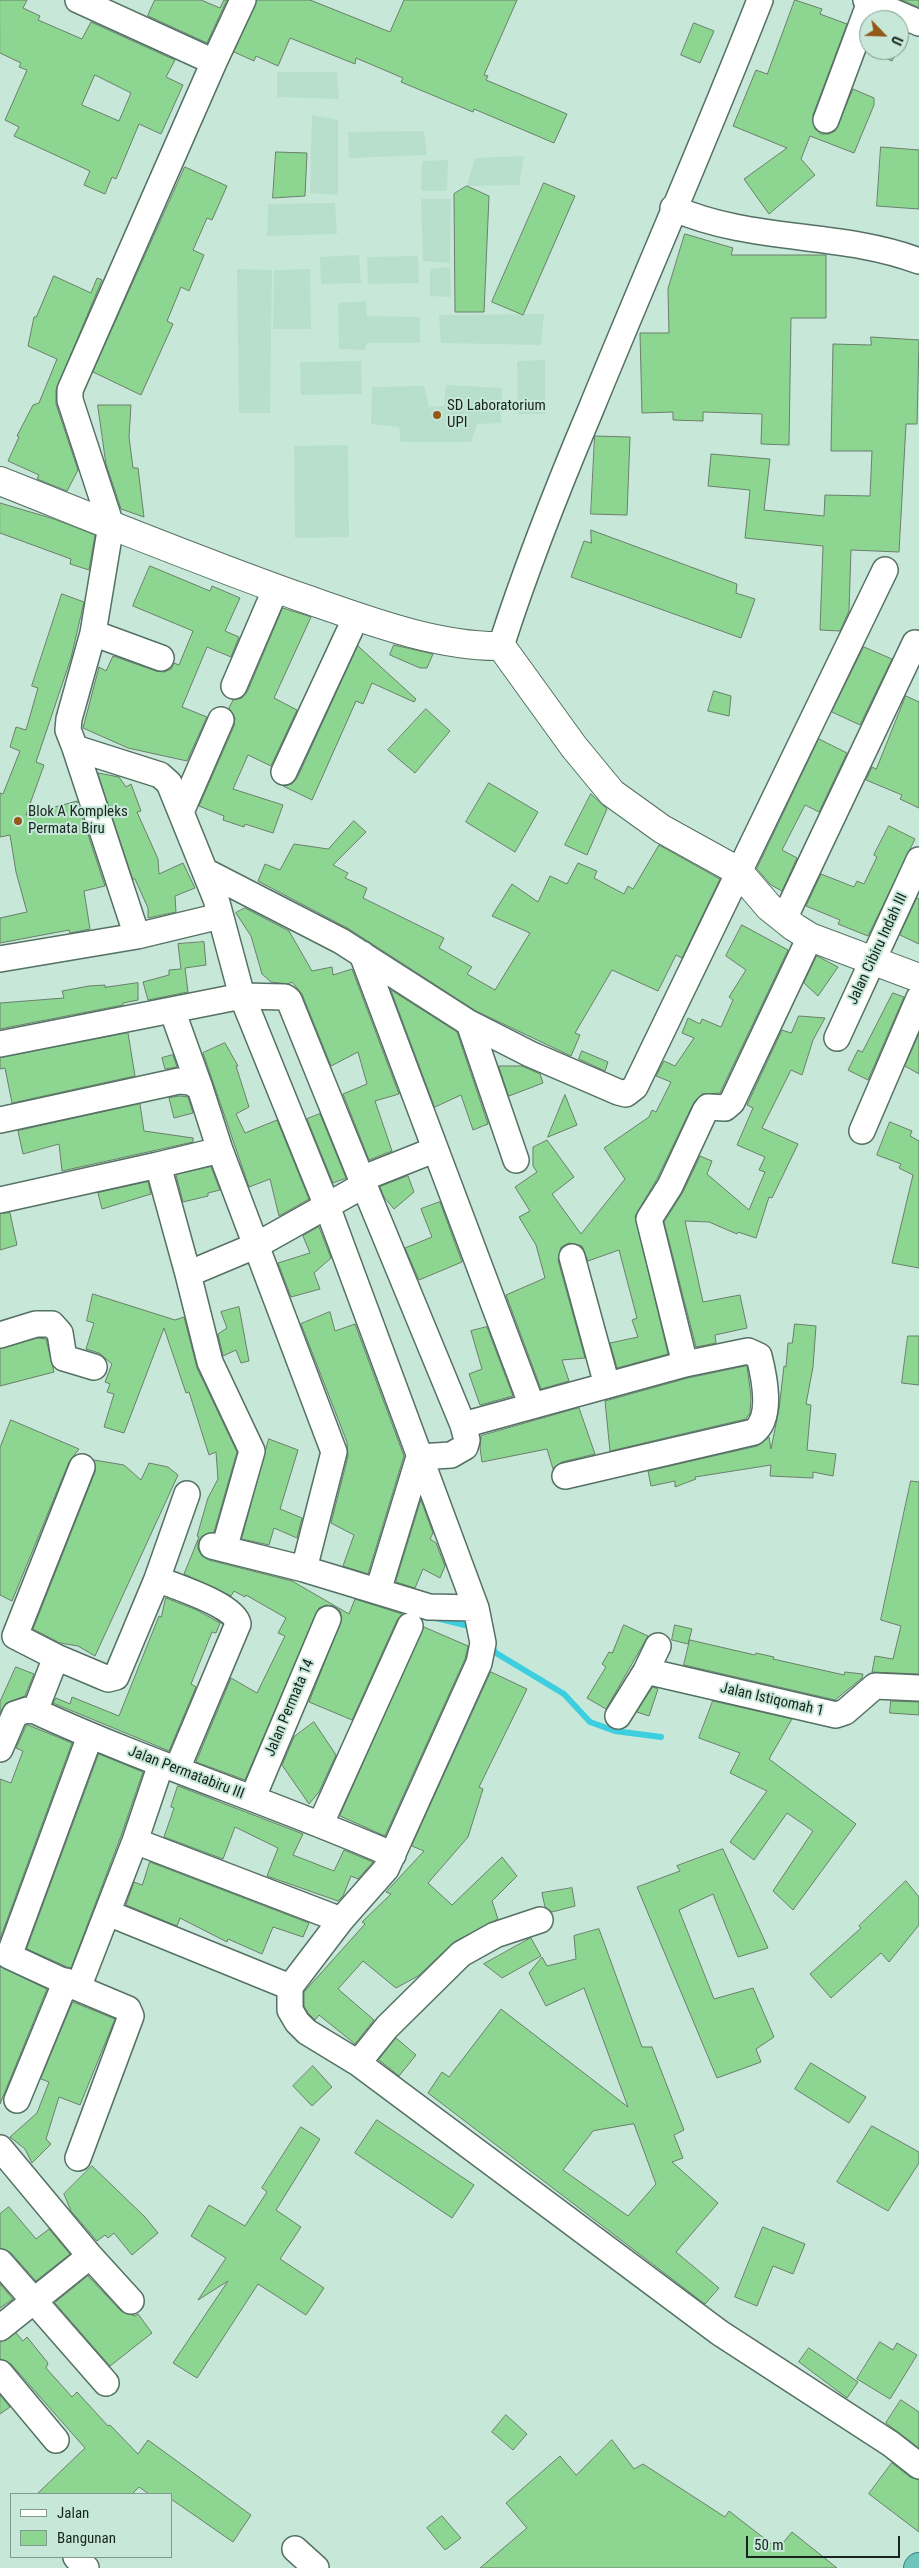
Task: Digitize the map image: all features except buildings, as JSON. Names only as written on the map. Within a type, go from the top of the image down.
[{"type":"street","points":[[78,0],[214,62]]},
{"type":"street","points":[[137,936],[68,730],[68,719],[93,632],[111,525],[70,400],[70,390],[214,62],[244,0]]},
{"type":"street","points":[[501,646],[530,557],[673,208],[716,113],[760,0]]},
{"type":"street","points":[[826,120],[868,1],[919,23]]},
{"type":"street","points":[[673,208],[714,223],[754,232],[861,244],[893,252],[919,262]]},
{"type":"street","points":[[0,481],[276,588],[398,630],[480,646],[501,646]]},
{"type":"street","points":[[205,871],[362,954],[469,1023],[530,1054],[626,1094],[635,1087],[885,570]]},
{"type":"street","points":[[234,686],[276,588]]},
{"type":"street","points":[[284,772],[356,616]]},
{"type":"street","points":[[93,632],[161,658]]},
{"type":"street","points":[[784,919],[915,643]]},
{"type":"street","points":[[501,646],[574,747],[612,794],[662,829],[738,871],[769,907],[810,937],[919,978]]},
{"type":"street","points":[[181,812],[221,720]]},
{"type":"street","points":[[75,748],[160,775],[170,783],[205,871],[220,916],[242,996],[327,1206],[476,1608],[483,1643],[480,1663],[393,1855],[374,1885],[341,1920],[290,1987],[290,2010],[306,2032],[358,2063],[720,2333],[891,2444],[919,2466]]},
{"type":"street","name":"Jalan Cibiru Indah III","points":[[837,1038],[919,860]]},
{"type":"street","points":[[0,958],[137,936],[220,916]]},
{"type":"street","points":[[685,1364],[649,1219],[670,1186],[704,1111],[708,1107],[725,1108],[732,1102],[810,937]]},
{"type":"street","points":[[362,954],[434,1150],[532,1406]]},
{"type":"street","points":[[0,1044],[242,996],[285,997],[289,1000],[467,1440],[465,1447],[451,1455],[419,1456]]},
{"type":"street","points":[[862,1131],[919,998]]},
{"type":"street","points":[[172,1010],[220,1150],[334,1452],[304,1569]]},
{"type":"street","points":[[469,1023],[516,1160]]},
{"type":"street","points":[[0,1120],[179,1081],[191,1082],[200,1088]]},
{"type":"street","points":[[0,1200],[220,1150]]},
{"type":"street","points":[[188,1274],[257,1245],[327,1206],[362,1182],[434,1150]]},
{"type":"street","points":[[158,1165],[210,1362],[252,1451],[218,1547],[304,1569],[429,1607],[476,1608]]},
{"type":"street","points":[[572,1257],[607,1385]]},
{"type":"street","points":[[0,1335],[36,1324],[52,1324],[60,1333],[64,1358],[94,1367]]},
{"type":"street","points":[[462,1425],[685,1364],[748,1351],[758,1354],[762,1367],[764,1409],[757,1430],[750,1434],[565,1476]]},
{"type":"street","points":[[378,1591],[419,1456]]},
{"type":"street","points":[[82,1467],[7,1634],[108,1678],[116,1677],[157,1579],[187,1494]]},
{"type":"street","points":[[17,2100],[108,1913],[135,1841],[238,1624],[237,1619],[224,1607],[157,1579]]},
{"type":"street","name":"Jalan Permata 14","points":[[253,1798],[328,1619]]},
{"type":"street","points":[[321,1823],[410,1626]]},
{"type":"street","points":[[618,1716],[646,1672],[658,1646]]},
{"type":"street","points":[[0,1748],[11,1719],[15,1714],[27,1710],[35,1711],[56,1656]]},
{"type":"street","name":"Jalan Istiqomah 1","points":[[646,1672],[836,1715],[845,1712],[875,1686],[919,1688]]},
{"type":"street","name":"Jalan Permatabiru III","points":[[35,1711],[90,1736],[169,1767],[321,1823],[393,1855]]},
{"type":"street","points":[[78,2158],[131,2016],[128,2009],[5,1956],[90,1736]]},
{"type":"street","points":[[135,1841],[341,1920]]},
{"type":"street","points":[[108,1913],[290,1987]]},
{"type":"street","points":[[358,2063],[387,2027],[462,1954],[495,1935],[540,1920]]},
{"type":"street","points":[[0,2148],[90,2256],[131,2301]]},
{"type":"street","points":[[0,2328],[90,2256]]},
{"type":"street","points":[[0,2262],[33,2302],[106,2383]]},
{"type":"street","points":[[0,2374],[56,2440]]},
{"type":"street","points":[[296,2549],[316,2568]]},
{"type":"street","points":[[77,2558],[86,2568]]},
{"type":"shaded area","points":[[277,72],[337,72],[339,99],[277,97]]},
{"type":"shaded area","points":[[312,115],[338,120],[338,195],[310,193]]},
{"type":"shaded area","points":[[424,131],[427,155],[349,158],[348,132]]},
{"type":"shaded area","points":[[524,156],[519,185],[467,186],[475,158]]},
{"type":"shaded area","points":[[448,160],[447,191],[421,191],[422,161]]},
{"type":"shaded area","points":[[421,199],[451,199],[450,263],[423,261]]},
{"type":"shaded area","points":[[335,203],[337,234],[267,236],[268,204]]},
{"type":"shaded area","points":[[359,255],[361,283],[321,284],[320,257]]},
{"type":"shaded area","points":[[418,256],[419,283],[368,284],[367,257]]},
{"type":"shaded area","points":[[450,267],[451,297],[430,296],[430,269]]},
{"type":"shaded area","points":[[237,269],[272,270],[270,413],[239,413]]},
{"type":"shaded area","points":[[310,269],[311,329],[273,329],[274,270]]},
{"type":"shaded area","points":[[366,301],[367,316],[420,317],[420,343],[367,343],[365,350],[339,349],[338,303]]},
{"type":"shaded area","points":[[544,314],[541,345],[441,343],[439,315]]},
{"type":"shaded area","name":"SD Laboratorium UPI","points":[[545,360],[545,414],[518,414],[517,361]]},
{"type":"shaded area","points":[[361,361],[362,394],[301,395],[300,362]]},
{"type":"shaded area","name":"SD Laboratorium UPI","points":[[446,385],[502,388],[501,423],[477,424],[471,442],[401,442],[399,427],[371,424],[372,387],[424,386],[429,407],[444,406]]},
{"type":"shaded area","points":[[348,445],[349,537],[295,538],[294,446]]},
{"type":"waterway","points":[[436,1618],[473,1627]]},
{"type":"waterway","points":[[491,1645],[496,1653],[564,1694],[590,1722],[615,1731],[661,1737]]},
{"type":"place","name":"SD Laboratorium UPI","points":[[437,415]]},
{"type":"place","name":"Blok A Kompleks Permata Biru","points":[[18,821]]}]
